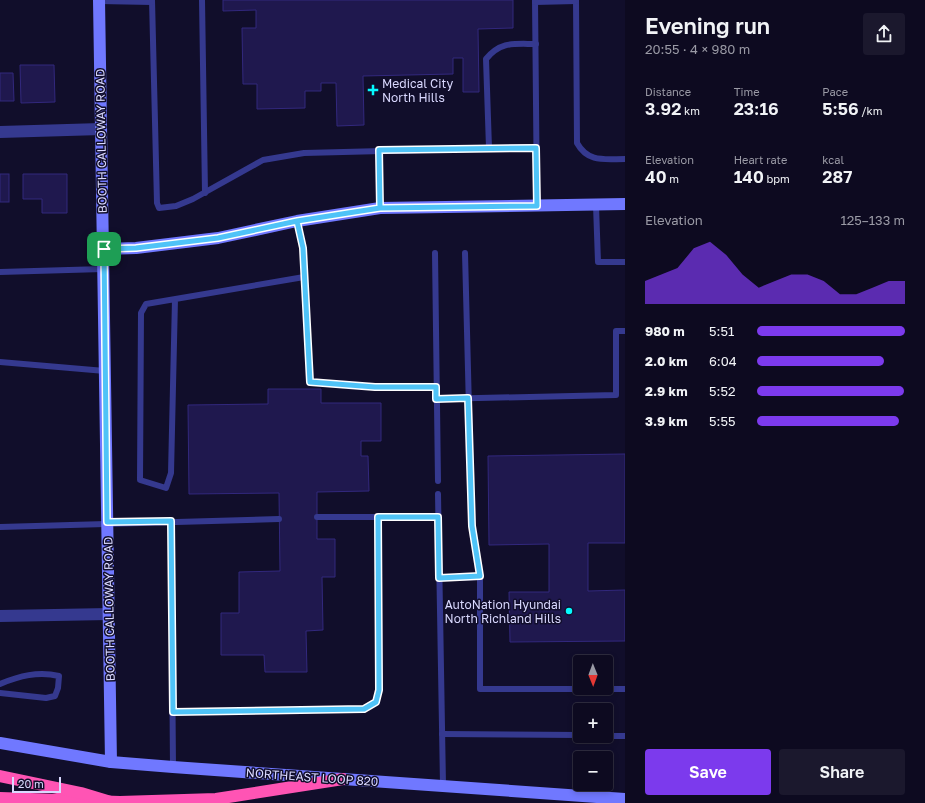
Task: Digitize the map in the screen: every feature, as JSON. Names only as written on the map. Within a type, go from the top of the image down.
[{"type":"highway","points":[[0,776],[114,803]]},
{"type":"highway","points":[[0,798],[120,802],[216,799],[343,780]]},
{"type":"street","name":"BOOTH CALLOWAY ROAD","points":[[99,1],[111,762]]},
{"type":"street","points":[[0,132],[101,130]]},
{"type":"street","points":[[104,249],[136,248],[218,238],[297,221],[380,208],[625,204]]},
{"type":"street","points":[[0,616],[109,614]]},
{"type":"street","name":"NORTHEAST LOOP 820","points":[[0,743],[111,762],[343,780],[443,785],[625,799]]},
{"type":"lane","points":[[202,0],[205,193]]},
{"type":"lane","points":[[99,1],[152,1],[157,203],[159,208],[176,206],[205,193],[263,160],[304,153],[379,150],[536,148]]},
{"type":"lane","points":[[537,206],[535,1],[576,1],[577,143],[583,153],[594,158],[625,159]]},
{"type":"lane","points":[[489,148],[486,59],[494,49],[505,44],[536,44]]},
{"type":"lane","points":[[379,150],[380,208]]},
{"type":"lane","points":[[596,205],[598,262],[625,262]]},
{"type":"lane","points":[[297,221],[303,248],[310,382],[375,387],[436,387]]},
{"type":"lane","points":[[435,253],[438,481]]},
{"type":"lane","points":[[466,253],[472,526],[480,576],[480,690],[625,689]]},
{"type":"lane","points":[[0,272],[103,269]]},
{"type":"lane","points":[[175,299],[171,473],[166,488],[140,480],[141,313],[146,304],[175,299],[304,277]]},
{"type":"lane","points":[[436,399],[616,395],[616,331],[625,331]]},
{"type":"lane","points":[[0,362],[105,372]]},
{"type":"lane","points":[[438,494],[443,785]]},
{"type":"lane","points":[[317,517],[438,517]]},
{"type":"lane","points":[[173,712],[364,709],[376,702],[379,690],[378,517]]},
{"type":"lane","points":[[0,526],[107,522],[279,519]]},
{"type":"lane","points":[[171,521],[173,767]]},
{"type":"lane","points":[[439,578],[480,576]]},
{"type":"lane","points":[[0,684],[15,677],[45,673],[59,676],[58,688],[55,696],[46,698],[0,693]]},
{"type":"lane","points":[[442,734],[573,735]]},
{"type":"lane","points":[[613,736],[625,736]]},
{"type":"building","points":[[223,0],[513,0],[513,28],[478,29],[479,92],[463,92],[463,58],[453,58],[453,74],[363,76],[364,125],[337,126],[336,83],[321,83],[321,91],[305,91],[305,108],[257,109],[257,84],[243,84],[242,28],[256,28],[256,10],[223,11]]},
{"type":"building","points":[[20,65],[54,65],[55,102],[21,103]]},
{"type":"building","points":[[0,73],[13,73],[14,101],[0,101]]},
{"type":"building","points":[[0,174],[9,174],[9,202],[0,202]]},
{"type":"building","points":[[23,174],[67,174],[67,213],[42,213],[42,199],[23,199]]},
{"type":"building","points":[[268,389],[321,389],[321,403],[381,403],[381,441],[361,441],[361,456],[368,456],[369,491],[317,492],[317,539],[335,539],[335,577],[322,577],[323,630],[306,631],[307,672],[265,672],[264,655],[221,655],[221,613],[239,613],[239,572],[280,571],[279,493],[189,494],[188,405],[268,404]]},
{"type":"building","points":[[625,454],[625,543],[588,543],[588,591],[625,590],[625,641],[510,642],[509,592],[549,592],[549,544],[489,545],[488,456]]},
{"type":"place","name":"Medical City North Hills","points":[[373,90]]},
{"type":"place","name":"AutoNation Hyundai North Richland Hills","points":[[569,611]]},
{"type":"route","points":[[104,249],[103,269],[107,522],[171,521],[173,712],[364,709],[376,702],[379,690],[378,517],[438,517],[439,578],[480,576],[472,526],[468,398],[436,399],[436,387],[375,387],[310,382],[303,248],[297,221],[380,208],[379,150],[536,148],[537,206],[380,208],[339,214],[297,221],[218,238],[136,248],[104,249]]}]
